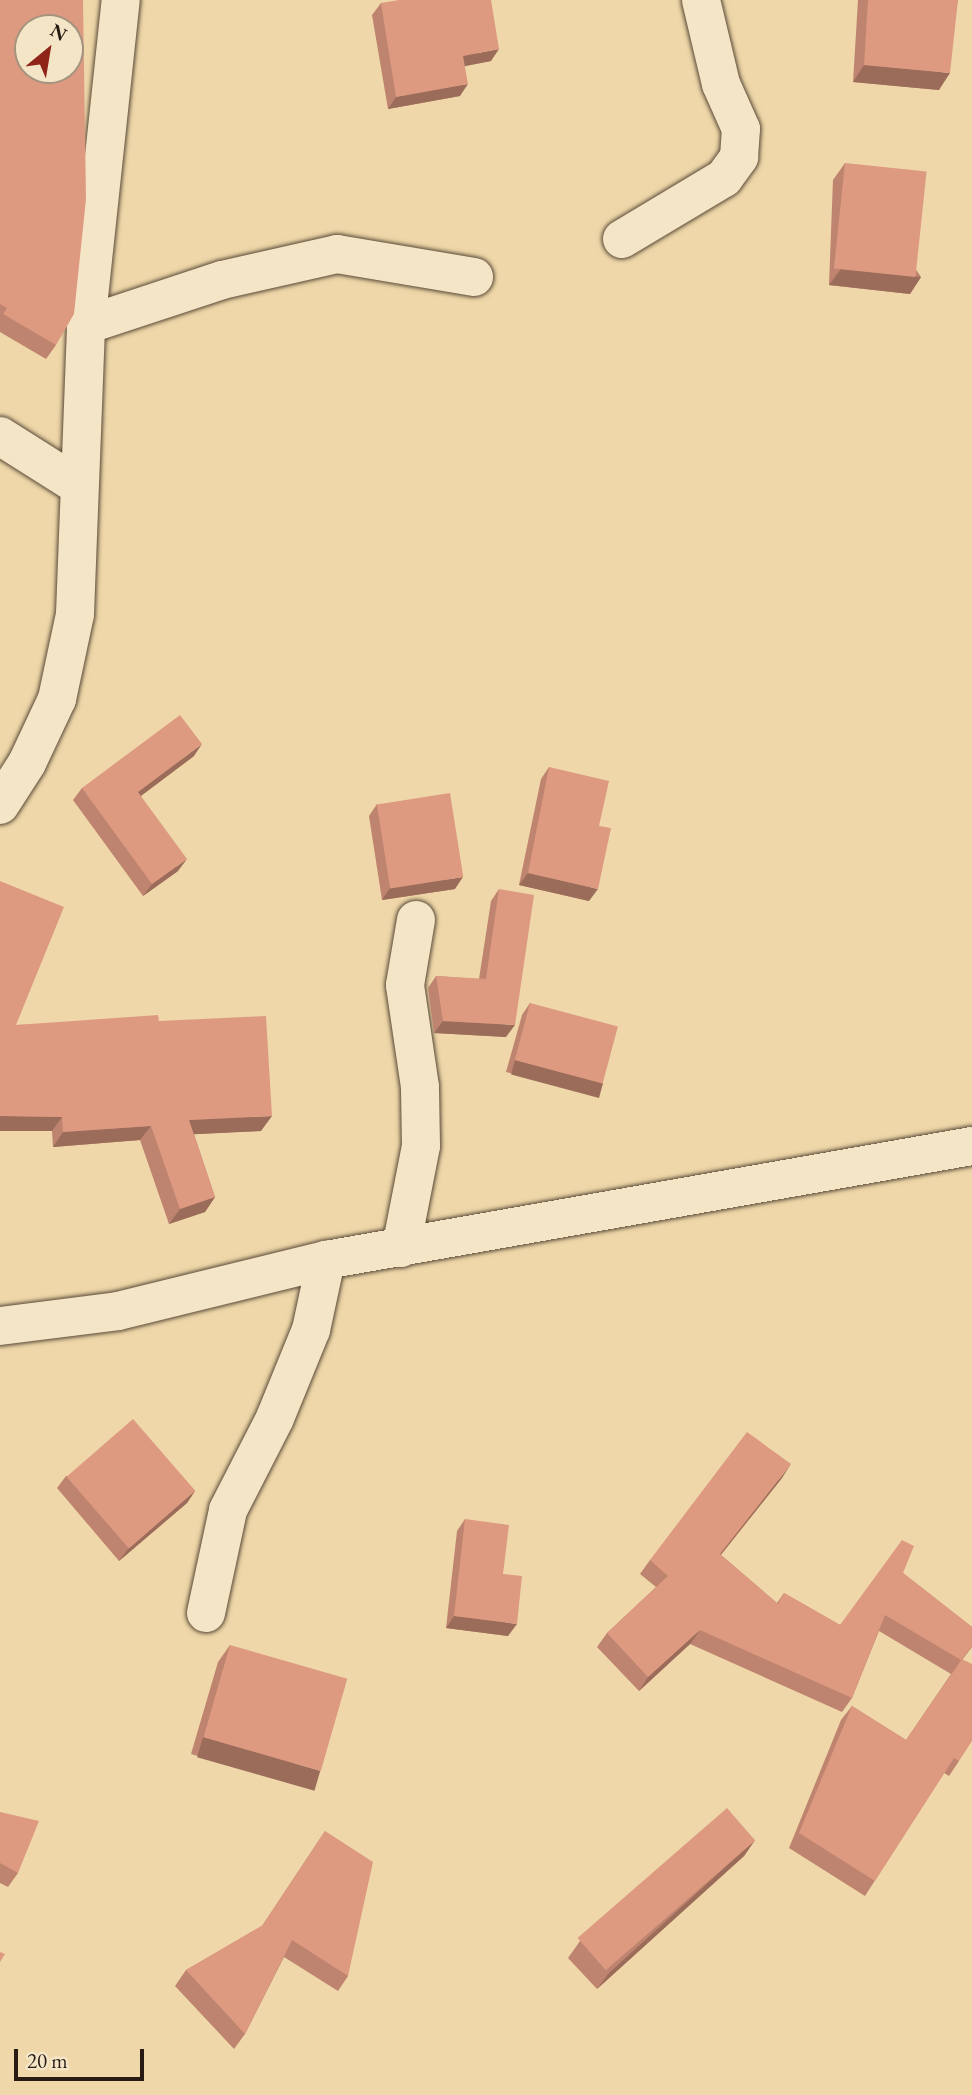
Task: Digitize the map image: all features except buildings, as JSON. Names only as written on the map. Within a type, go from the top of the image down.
[{"type":"street","points":[[0,805],[27,763],[57,699],[75,614],[86,325],[121,0]]},
{"type":"street","points":[[622,239],[724,178],[738,157],[741,129],[721,84],[701,0]]},
{"type":"street","points":[[86,325],[222,280],[337,254],[474,277]]},
{"type":"street","points":[[0,436],[79,486]]},
{"type":"street","points":[[401,1248],[421,1146],[420,1087],[405,985],[416,920]]},
{"type":"street","points":[[0,1326],[118,1311],[326,1260],[972,1146]]},
{"type":"street","points":[[206,1613],[228,1510],[275,1418],[311,1330],[326,1260]]}]
